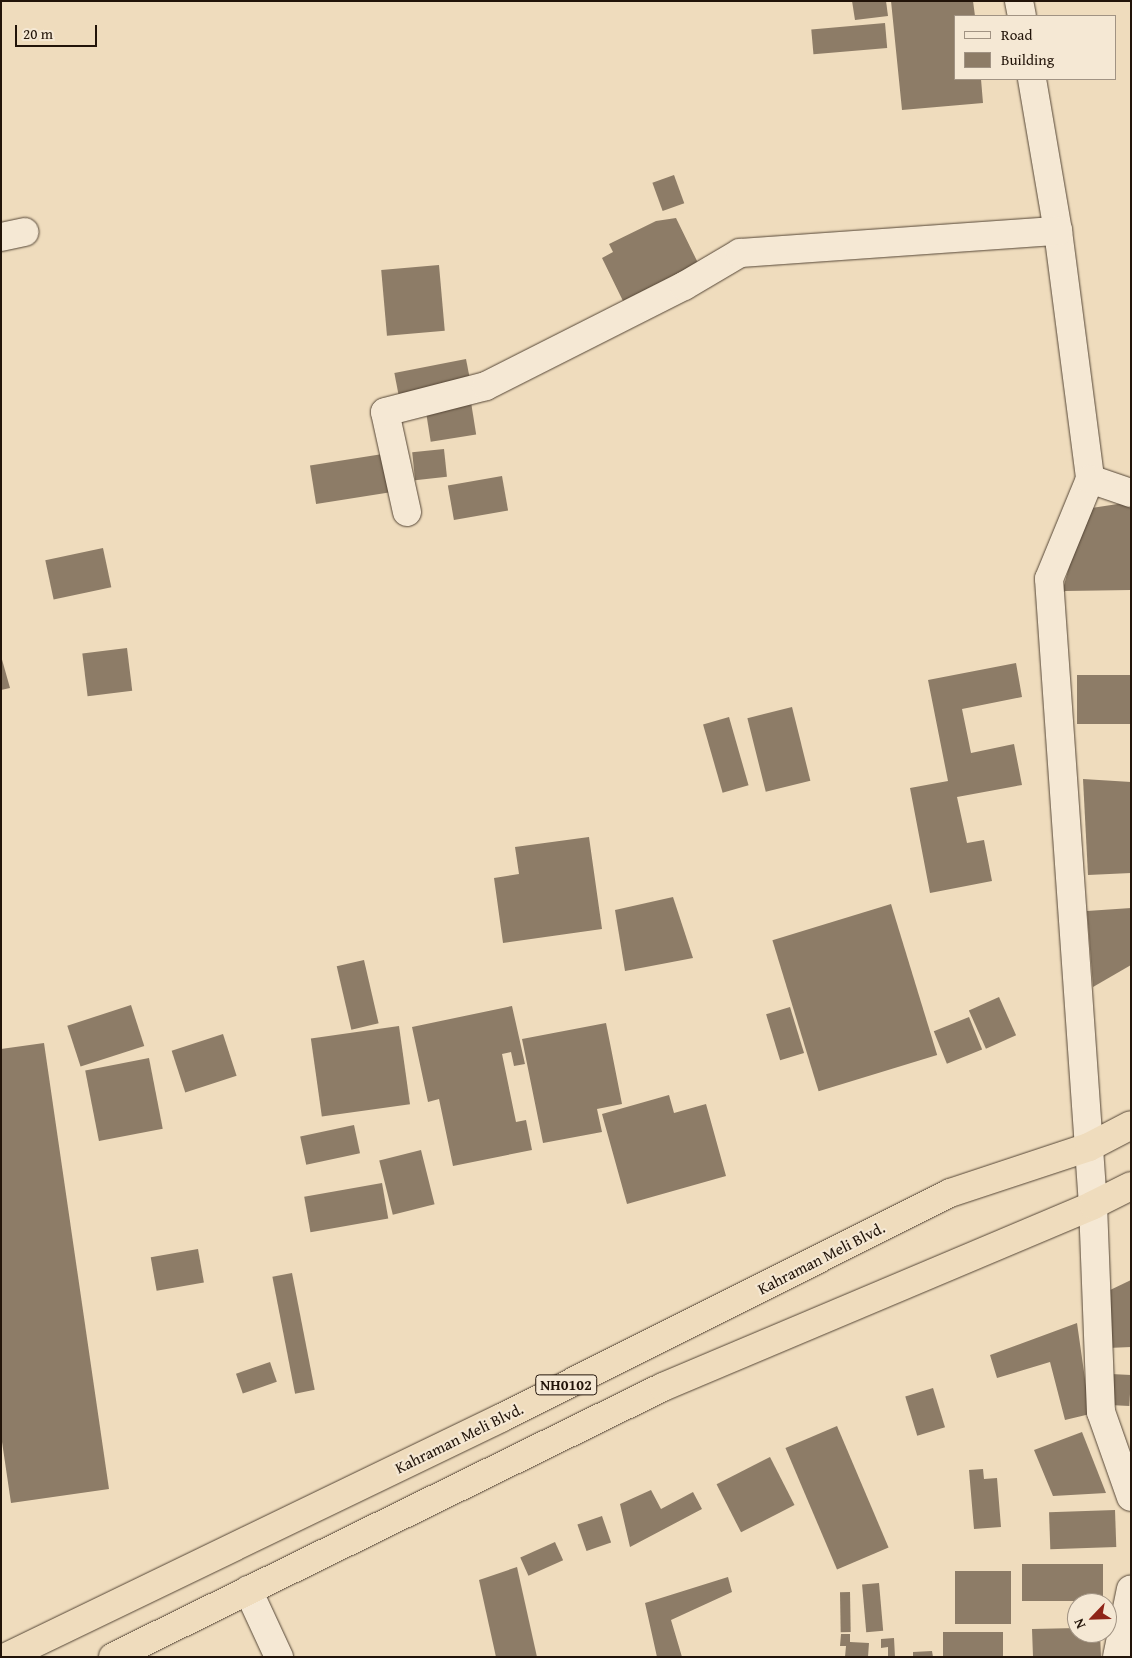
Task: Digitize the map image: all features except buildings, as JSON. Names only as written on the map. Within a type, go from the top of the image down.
[{"type":"highway","name":"Kahraman Meli Blvd.","points":[[6,1657],[501,1418],[950,1193],[1089,1147],[1131,1125]]},
{"type":"highway","name":"NH0102","points":[[113,1657],[663,1388],[1092,1205],[1131,1186]]},
{"type":"street","points":[[1019,1],[1022,15]]},
{"type":"street","points":[[1032,80],[1058,231],[1090,479],[1049,578],[1089,1147],[1101,1412],[1131,1497]]},
{"type":"street","points":[[407,512],[385,412],[486,386],[684,286],[740,253],[1058,231]]},
{"type":"street","points":[[1090,479],[1131,493]]},
{"type":"street","points":[[1117,1657],[1131,1589]]},
{"type":"street","points":[[248,1590],[279,1657]]}]
